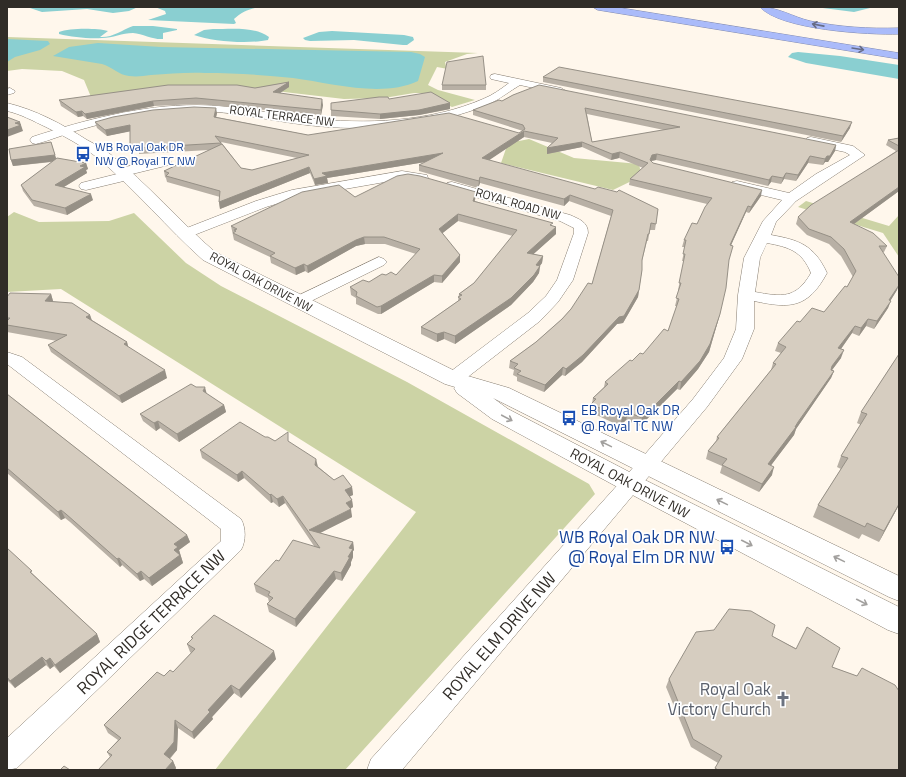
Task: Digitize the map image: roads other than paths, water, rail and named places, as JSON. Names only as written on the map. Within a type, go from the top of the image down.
[{"type":"highway","points":[[598,7],[899,56]]},
{"type":"highway","points":[[605,7],[787,33],[899,41]]},
{"type":"highway","points":[[765,7],[787,17],[819,25],[866,31],[899,31]]},
{"type":"street","points":[[495,77],[572,93]]},
{"type":"street","name":"ROYAL TERRACE NW","points":[[36,140],[123,115],[177,108],[217,108],[309,122],[337,123],[395,121],[451,114],[488,100],[518,82]]},
{"type":"street","name":"ROYAL OAK DRIVE NW","points":[[8,97],[23,112],[64,131],[104,156],[125,174],[184,234],[209,256],[297,302],[453,379],[501,393],[899,589]]},
{"type":"street","points":[[451,114],[473,120]]},
{"type":"street","points":[[632,484],[700,404],[733,359],[746,329],[746,295],[752,258],[770,221],[790,198],[859,155],[849,149],[796,138]]},
{"type":"street","points":[[86,186],[165,162]]},
{"type":"street","name":"ROYAL ROAD NW","points":[[184,234],[261,204],[297,193],[408,175],[422,177],[575,222],[581,227],[581,233],[565,280],[552,299],[534,317],[453,379]]},
{"type":"street","points":[[723,182],[790,198]]},
{"type":"street","points":[[746,295],[784,301],[791,300],[797,298],[809,289],[819,273],[815,263],[806,251],[795,244],[762,238]]},
{"type":"street","points":[[297,302],[379,262]]},
{"type":"street","name":"ROYAL RIDGE TERRACE NW","points":[[7,358],[16,361],[233,525],[233,544],[9,753]]},
{"type":"street","name":"ROYAL OAK DRIVE NW","points":[[453,379],[500,414],[632,484],[899,621]]},
{"type":"street","name":"ROYAL ELM DRIVE NW","points":[[382,770],[632,484]]},
{"type":"water","points":[[27,7],[138,7],[129,11],[113,13],[87,9],[42,12]]},
{"type":"water","points":[[155,7],[259,7],[239,14],[234,19],[236,23],[234,24],[148,20],[166,14],[165,11]]},
{"type":"water","points":[[815,7],[869,7],[870,8],[854,12]]},
{"type":"water","points":[[133,26],[153,26],[177,30],[163,33],[163,39],[156,39],[133,33],[97,38],[80,38],[59,34],[59,32],[70,30],[97,29],[108,31],[100,37],[104,37],[113,35]]},
{"type":"water","points":[[204,30],[256,31],[269,37],[268,40],[241,42],[221,41],[194,35]]},
{"type":"water","points":[[332,31],[404,35],[413,37],[414,40],[407,45],[403,45],[354,40],[310,41],[303,38],[319,32]]},
{"type":"water","points":[[7,39],[48,41],[50,44],[40,50],[15,57],[7,62]]},
{"type":"water","points":[[98,43],[161,47],[411,52],[425,57],[418,81],[404,86],[373,89],[260,75],[192,73],[129,76],[102,64],[53,56],[69,47]]},
{"type":"water","points":[[798,52],[840,56],[899,65],[899,79],[806,63],[788,57],[792,53]]},
{"type":"place","name":"WB Royal Oak DR NW @ Royal TC NW","points":[[83,154]]},
{"type":"place","name":"EB Royal Oak DR @ Royal TC NW","points":[[569,418]]},
{"type":"place","name":"WB Royal Oak DR NW @ Royal Elm DR NW","points":[[727,547]]},
{"type":"place","name":"Royal Oak Victory Church","points":[[783,699]]}]
